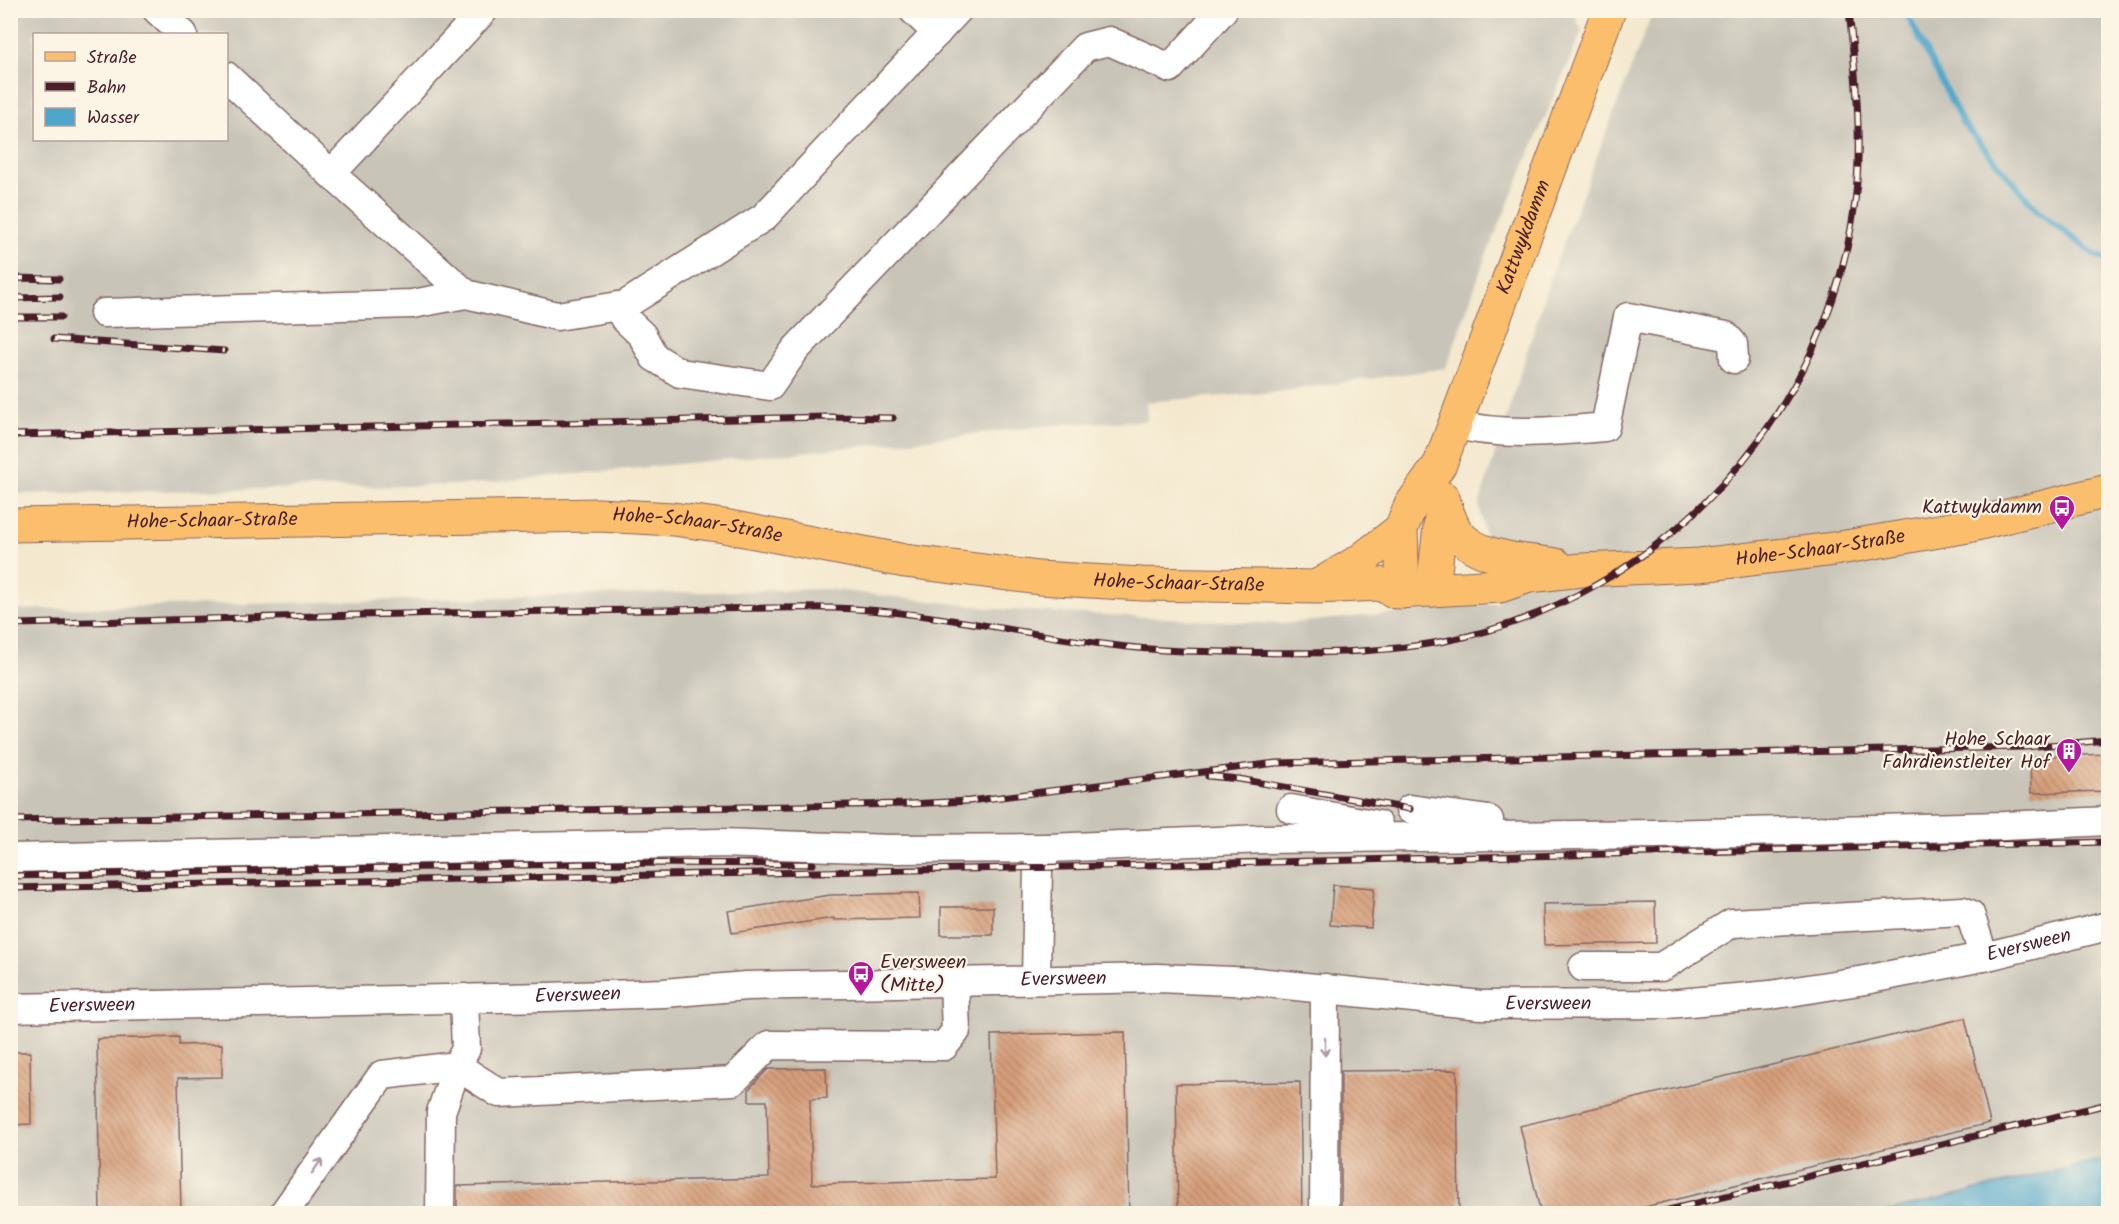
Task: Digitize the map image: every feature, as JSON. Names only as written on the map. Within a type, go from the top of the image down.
[{"type":"main road","name":"Kattwykdamm","points":[[1410,583],[1401,529],[1411,505],[1440,464],[1609,10]]},
{"type":"main road","name":"Kattwykdamm","points":[[1410,583],[1443,499],[1440,464]]},
{"type":"main road","name":"Hohe-Schaar-Straße","points":[[10,525],[599,515],[673,519],[724,526],[905,561],[1039,578],[1142,584],[1317,587],[1410,583],[1500,586],[1529,576],[1581,570],[1700,565],[1843,548],[1968,526],[2109,491]]},
{"type":"main road","points":[[1443,499],[1454,529],[1473,546],[1494,554],[1581,570]]},
{"type":"main road","points":[[1317,587],[1361,560],[1401,529]]},
{"type":"street","points":[[331,174],[484,10]]},
{"type":"street","points":[[913,10],[937,33]]},
{"type":"street","points":[[104,313],[412,304],[466,294],[557,316],[618,306],[643,294],[764,218],[958,10]]},
{"type":"street","points":[[618,306],[624,318],[642,335],[654,357],[680,373],[770,386],[795,350],[1085,46],[1110,41],[1170,68],[1223,10]]},
{"type":"street","points":[[162,12],[182,33]]},
{"type":"street","points":[[228,78],[331,174],[466,294]]},
{"type":"street","points":[[1455,424],[1473,429],[1510,430],[1605,427],[1628,317],[1726,336],[1733,344],[1734,359]]},
{"type":"street","points":[[1291,809],[1438,837]]},
{"type":"street","points":[[1410,809],[1457,818],[1586,833]]},
{"type":"street","points":[[10,858],[720,843],[890,849],[1049,848],[1264,839],[1586,833],[1658,834],[2004,826],[2109,821]]},
{"type":"street","points":[[1036,980],[1038,867],[1049,848]]},
{"type":"street","points":[[1583,967],[1660,967],[1732,923],[1963,912],[1970,914],[1984,957]]},
{"type":"street","name":"Eversween","points":[[10,1008],[664,993],[746,986],[1201,979],[1325,988],[1481,1005],[1667,1004],[1771,995],[1984,957],[2109,926]]},
{"type":"street","points":[[283,1214],[382,1075],[457,1066],[498,1093],[733,1081],[769,1045],[944,1046],[956,1031],[954,982]]},
{"type":"street","points":[[1324,1214],[1325,988]]},
{"type":"street","points":[[440,1214],[441,1112],[457,1066],[466,1049],[464,998]]},
{"type":"shaded area","points":[[1572,10],[1582,31],[1485,258],[1446,368],[1276,392],[1146,402],[1147,421],[1072,423],[874,445],[462,485],[11,494],[10,11]]},
{"type":"shaded area","points":[[1653,11],[2108,11],[2108,1158],[1877,1214],[11,1213],[10,610],[825,589],[1009,610],[1282,624],[1498,603],[1479,505],[1550,278]]},
{"type":"water","points":[[2108,1158],[2108,1213],[1882,1213]]},
{"type":"building","name":"Hohe Schaar Fahrdienstleiter Hof","points":[[2109,754],[2109,791],[2031,793],[2030,757]]},
{"type":"building","points":[[1333,885],[1374,888],[1371,928],[1330,925]]},
{"type":"building","points":[[919,893],[920,918],[834,920],[834,918],[732,933],[728,911],[830,895]]},
{"type":"building","points":[[1655,902],[1656,943],[1544,945],[1543,904]]},
{"type":"building","points":[[941,907],[993,907],[993,935],[941,935]]},
{"type":"building","points":[[1965,1018],[1990,1123],[1616,1214],[1541,1214],[1520,1126]]},
{"type":"building","points":[[1125,1032],[1129,1214],[457,1214],[457,1186],[769,1178],[767,1101],[749,1101],[749,1089],[768,1069],[826,1068],[827,1098],[810,1099],[812,1184],[995,1179],[991,1035]]},
{"type":"building","points":[[179,1037],[179,1045],[222,1044],[222,1077],[178,1078],[181,1214],[100,1214],[97,1039]]},
{"type":"building","points":[[10,1052],[30,1052],[31,1124],[10,1125]]},
{"type":"building","points":[[1457,1070],[1459,1214],[1341,1214],[1341,1071]]},
{"type":"building","points":[[1300,1082],[1302,1214],[1178,1214],[1176,1084]]},
{"type":"waterway","points":[[1905,10],[1962,122],[2039,212],[2095,255],[2108,260]]},
{"type":"railway","points":[[10,624],[498,612],[832,608],[920,615],[1139,648],[1282,653],[1348,652],[1413,646],[1445,641],[1524,619],[1598,584],[1664,539],[1723,483],[1773,420],[1813,349],[1841,273],[1856,193],[1858,124],[1849,10]]},
{"type":"railway","points":[[10,278],[59,279]]},
{"type":"railway","points":[[10,298],[60,297]]},
{"type":"railway","points":[[10,317],[61,317]]},
{"type":"railway","points":[[54,339],[224,351]]},
{"type":"railway","points":[[10,435],[826,417],[893,418]]},
{"type":"railway","points":[[10,820],[908,804],[969,801],[1276,763],[2025,747],[2108,740]]},
{"type":"railway","points":[[1208,776],[1239,779],[1410,809]]},
{"type":"railway","points":[[10,888],[1065,867],[2108,842]]},
{"type":"railway","points":[[10,876],[625,863],[813,864]]},
{"type":"railway","points":[[1652,1214],[2108,1104]]},
{"type":"place","name":"Kattwykdamm","points":[[2062,531]]},
{"type":"place","name":"Hohe Schaar Fahrdienstleiter Hof","points":[[2069,774]]},
{"type":"place","name":"Eversween (Mitte)","points":[[861,997]]}]
